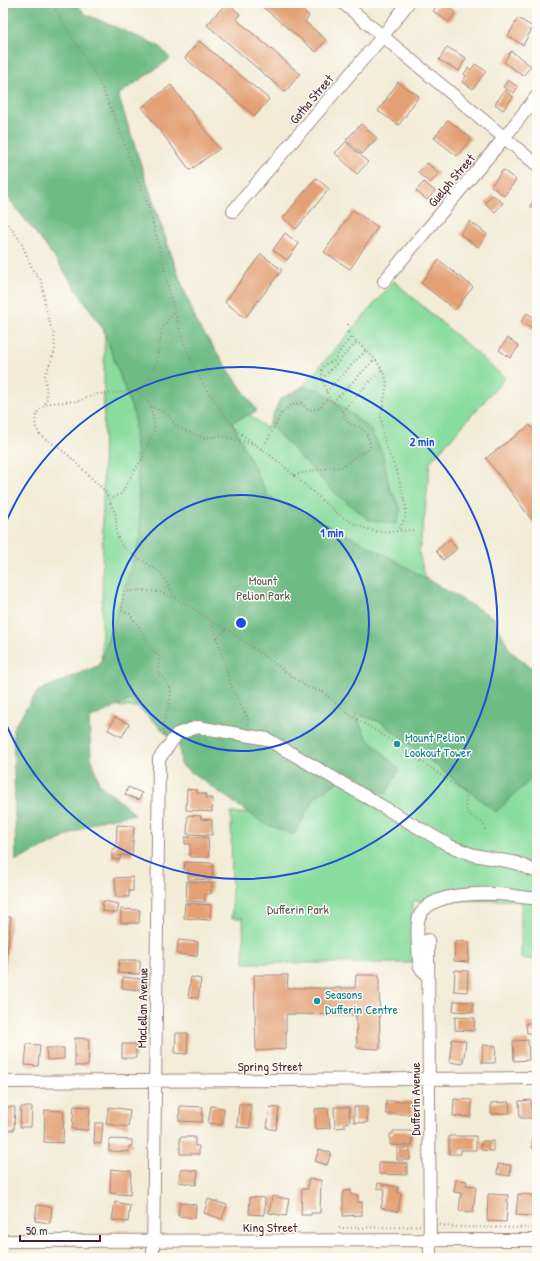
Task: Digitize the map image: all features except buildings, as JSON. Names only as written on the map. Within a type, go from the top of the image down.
[{"type":"street","points":[[343,3],[537,165]]},
{"type":"street","name":"Gotha Street","points":[[233,211],[382,37],[408,3]]},
{"type":"street","name":"Guelph Street","points":[[384,281],[504,138],[537,96]]},
{"type":"street","points":[[173,741],[177,734],[198,727],[267,739],[450,846],[474,855],[516,863],[537,872]]},
{"type":"street","name":"MacLellan Avenue","points":[[153,1258],[159,759],[173,741]]},
{"type":"street","points":[[428,975],[422,970],[419,964],[418,922],[421,912],[426,906],[448,898],[481,894],[537,898]]},
{"type":"street","name":"Dufferin Avenue","points":[[428,940],[430,1258]]},
{"type":"street","name":"Spring Street","points":[[3,1082],[537,1078]]},
{"type":"street","name":"King Street","points":[[3,1241],[537,1240]]},
{"type":"path","points":[[51,3],[99,81],[118,125],[147,203],[163,260],[174,312],[191,361],[204,386],[237,431],[255,444],[344,518],[358,526],[378,532],[413,530]]},
{"type":"path","points":[[3,218],[20,240],[33,270],[42,282],[45,305],[54,334],[55,352],[45,375],[47,398],[35,421],[36,428],[40,435],[67,454],[105,491],[116,515],[117,536],[122,546],[160,572],[175,598]]},
{"type":"path","points":[[138,392],[148,382],[157,360],[162,328],[174,312]]},
{"type":"path","points":[[348,324],[348,333],[375,358],[385,374],[387,384],[381,417],[382,430],[386,446],[398,475],[406,507],[405,517],[399,530]]},
{"type":"path","points":[[294,476],[327,468],[342,467],[359,454],[366,452],[370,448],[370,443],[365,431],[357,424],[348,424],[342,411],[329,398],[322,378],[322,370],[324,365],[334,361],[338,353],[351,337]]},
{"type":"path","points":[[322,378],[357,342]]},
{"type":"path","points":[[326,392],[366,350]]},
{"type":"path","points":[[333,402],[375,358]]},
{"type":"path","points":[[342,411],[382,369]]},
{"type":"path","points":[[44,406],[50,403],[78,401],[98,394],[128,391],[138,392],[151,406],[168,414],[177,427],[204,438],[220,436],[255,444]]},
{"type":"path","points":[[47,398],[50,403]]},
{"type":"path","points":[[261,449],[281,414],[291,405],[301,404],[308,410],[320,408],[329,398]]},
{"type":"path","points":[[109,499],[122,494],[144,456],[145,450],[155,429],[151,406]]},
{"type":"path","points":[[173,741],[164,736],[162,726],[170,703],[172,691],[165,680],[158,674],[159,657],[150,648],[145,636],[130,614],[122,611],[124,592],[141,590],[159,592],[175,598],[196,610],[212,622],[227,629],[307,687],[323,692],[346,712],[400,746],[466,793],[466,809],[470,815],[482,821],[485,826],[485,830]]},
{"type":"path","points":[[212,622],[233,691],[248,719],[251,736]]},
{"type":"path","points":[[216,639],[227,629]]},
{"type":"green space","name":"Mount Pelion Park","points":[[3,3],[76,3],[85,14],[159,46],[170,59],[118,95],[173,262],[198,325],[257,411],[232,422],[268,496],[389,557],[494,618],[510,651],[537,672],[537,784],[531,779],[496,812],[381,722],[355,714],[367,738],[399,769],[386,794],[346,776],[315,797],[294,835],[263,823],[181,765],[179,745],[130,700],[89,719],[91,756],[99,784],[135,814],[98,821],[16,861],[13,728],[38,691],[100,665],[141,535],[134,415],[103,329],[55,258],[3,191]]},
{"type":"green space","name":"Mount Pelion Park","points":[[107,68],[217,387],[266,428],[394,281],[505,378],[430,462],[419,553],[444,655],[537,768],[537,961],[521,958],[521,900],[413,901],[413,963],[244,963],[243,918],[232,918],[231,813],[261,813],[146,708],[101,705]]},
{"type":"green space","points":[[303,387],[321,390],[370,429],[383,454],[389,487],[401,509],[396,524],[369,520],[333,491],[269,424],[280,399]]},
{"type":"place","name":"Mount Pelion Lookout Tower","points":[[397,744]]},
{"type":"place","name":"Seasons Dufferin Centre","points":[[317,1001]]},
{"type":"park label","name":"Dufferin Park","points":[[298,909]]}]
